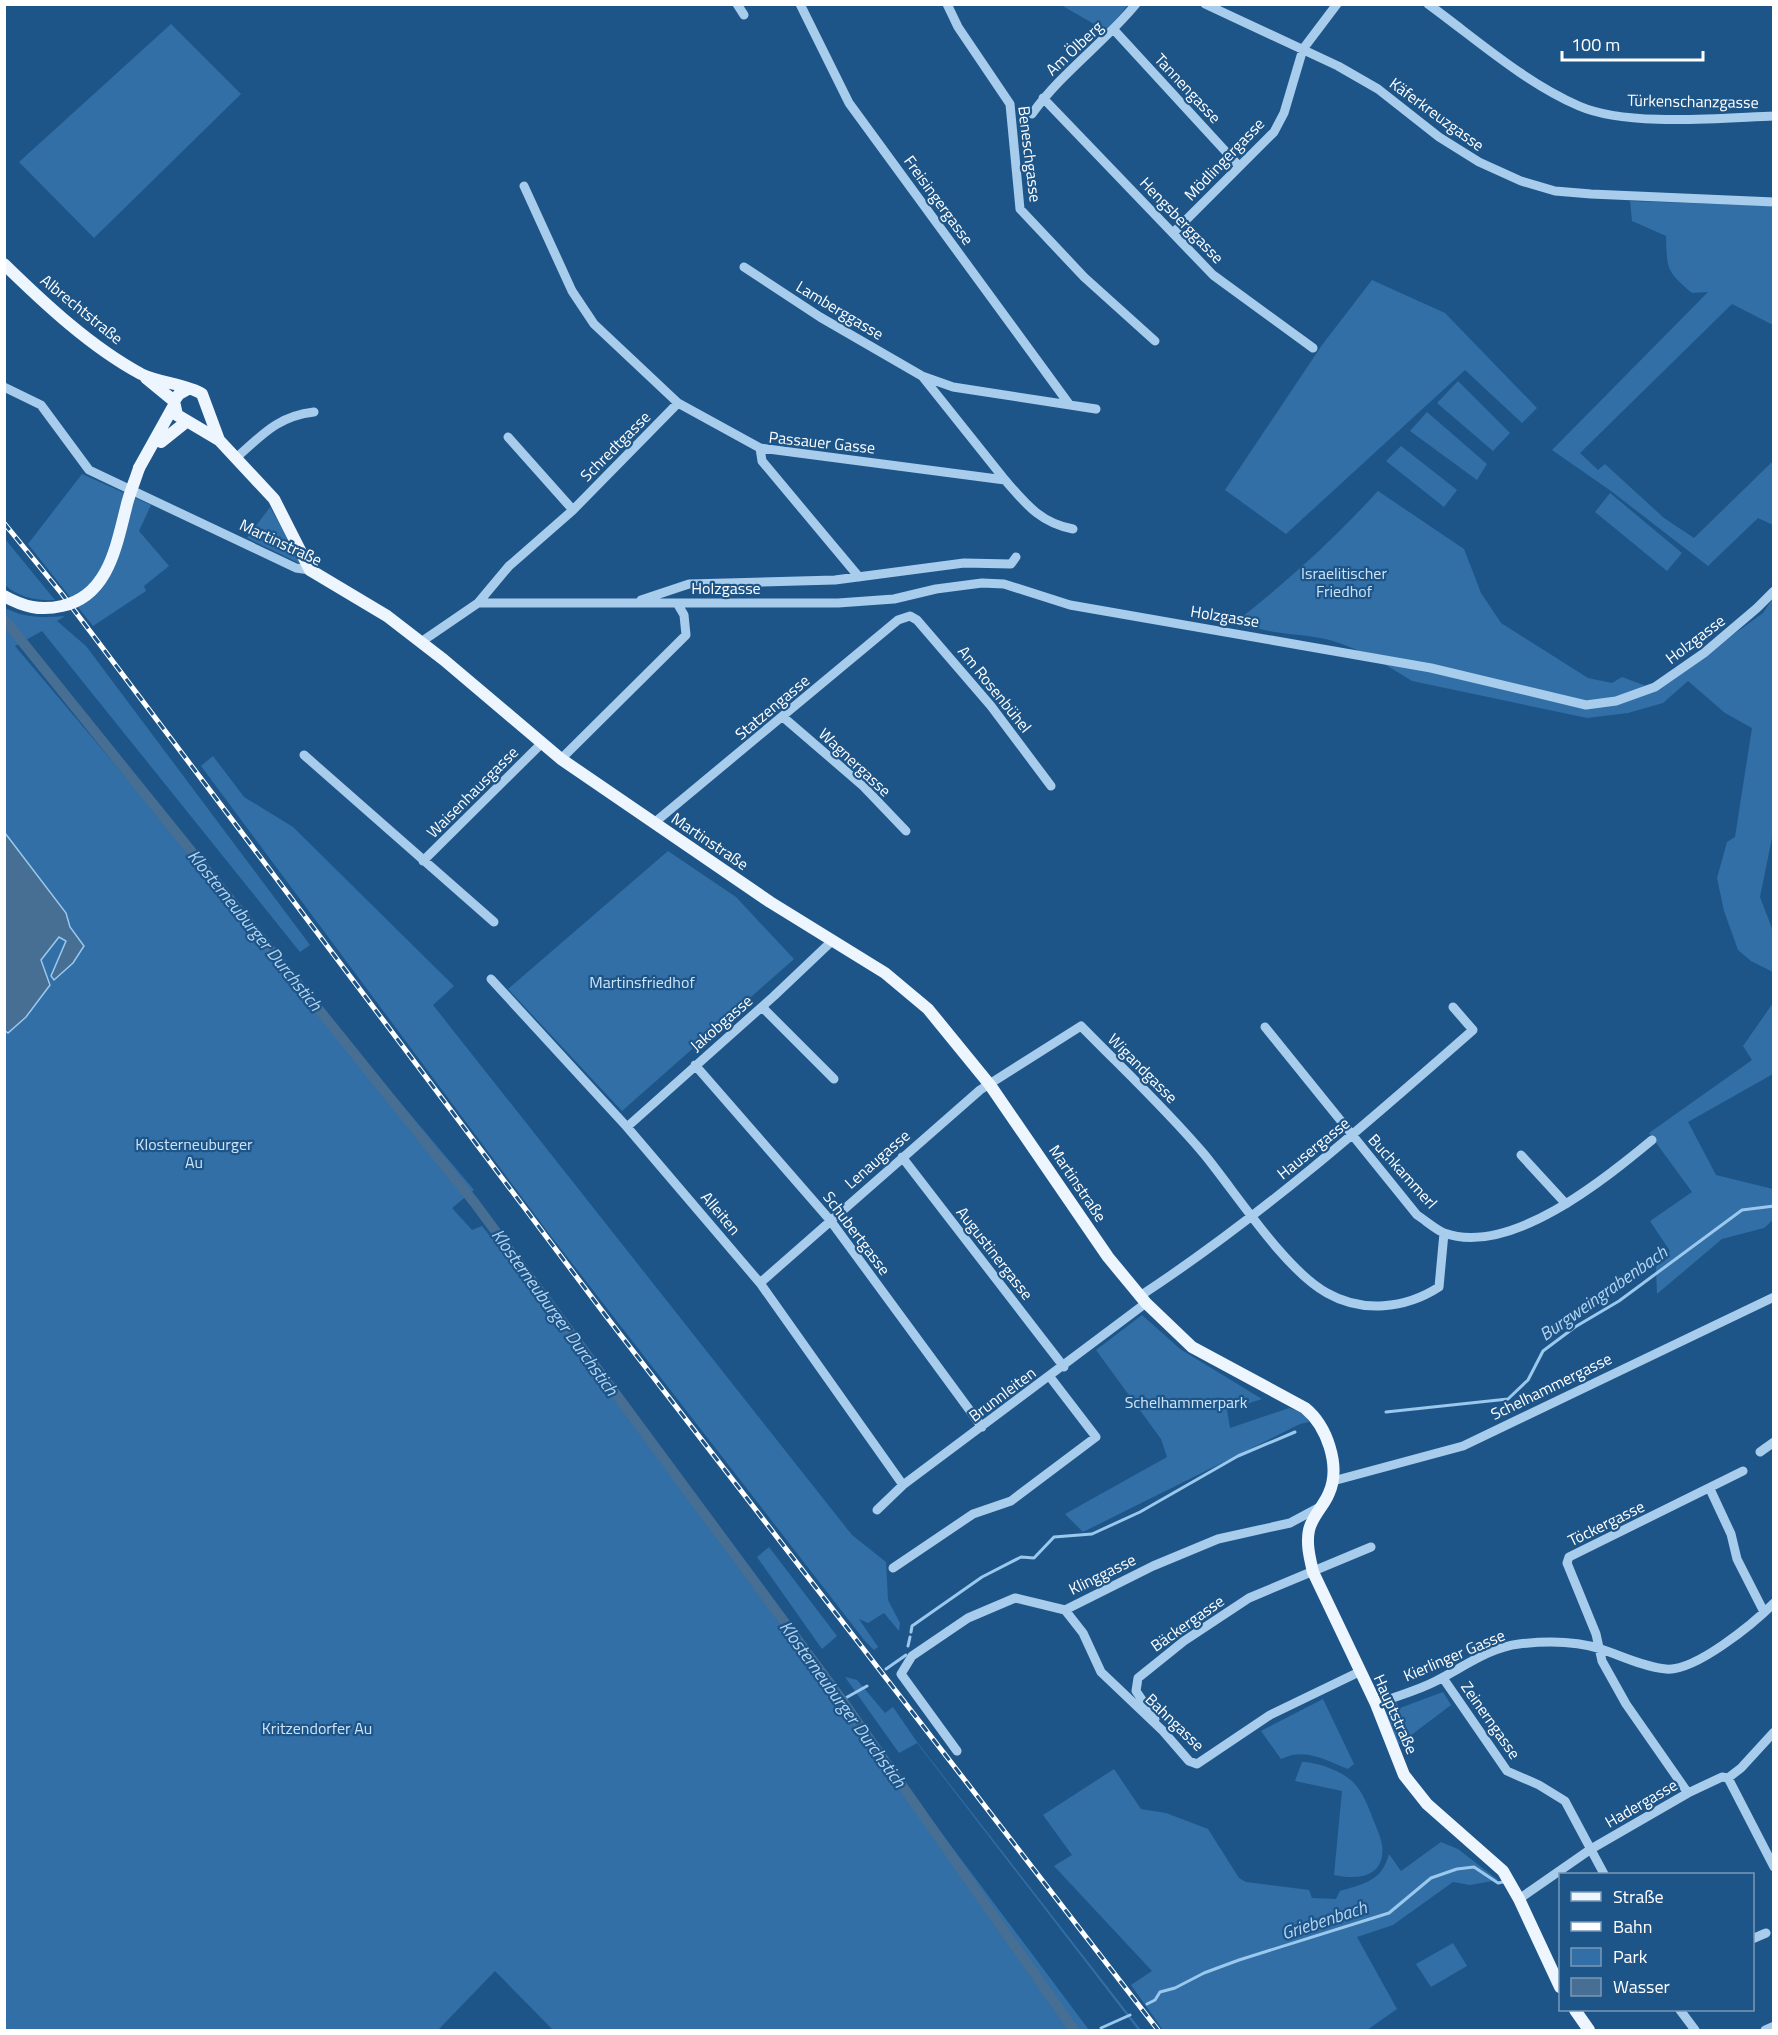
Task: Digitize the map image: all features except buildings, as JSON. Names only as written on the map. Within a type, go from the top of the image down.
[{"type":"main road","name":"Albrechtstraße","points":[[4,264],[43,301],[95,342],[143,375],[173,404]]},
{"type":"main road","name":"Albrechtstraße","points":[[143,375],[188,390]]},
{"type":"main road","points":[[4,596],[34,608],[48,609],[67,605],[83,597],[102,579],[112,559],[139,468],[151,451],[179,394],[188,390],[202,394],[210,422],[219,440],[274,499],[310,570]]},
{"type":"main road","points":[[173,404],[177,415],[219,440]]},
{"type":"main road","points":[[151,451],[188,423],[202,418],[207,406]]},
{"type":"main road","name":"Martinstraße","points":[[310,570],[387,616],[561,759],[832,941],[885,973],[928,1009],[990,1085],[1108,1257],[1143,1300],[1192,1347],[1305,1408],[1317,1418],[1325,1435],[1333,1480]]},
{"type":"main road","name":"Hauptstraße","points":[[1333,1480],[1329,1495],[1320,1507],[1309,1530],[1309,1554],[1313,1572],[1376,1704],[1404,1775],[1427,1804],[1503,1871],[1519,1899],[1559,1985]]},
{"type":"main road","points":[[1576,2011],[1589,2031]]},
{"type":"street","points":[[738,4],[744,15]]},
{"type":"street","name":"Freisingergasse","points":[[800,4],[849,103],[1069,404]]},
{"type":"street","name":"Beneschgasse","points":[[947,4],[958,27],[1010,104],[1020,208],[1084,277],[1155,341]]},
{"type":"street","name":"Am Ölberg","points":[[1032,114],[1043,98],[1115,31],[1136,4]]},
{"type":"street","name":"Käferkreuzgasse","points":[[1205,4],[1303,48],[1378,89],[1439,137],[1479,162],[1521,181],[1564,191],[1773,202]]},
{"type":"street","name":"Mödlingergasse","points":[[1173,233],[1274,132],[1284,113],[1303,48],[1337,4]]},
{"type":"street","name":"Türkenschanzgasse","points":[[1428,4],[1532,80],[1580,107],[1633,118],[1773,116]]},
{"type":"street","name":"Tannengasse","points":[[1115,31],[1239,166]]},
{"type":"street","name":"Hengsberggasse","points":[[1043,98],[1213,274],[1313,348]]},
{"type":"street","points":[[524,186],[581,308],[594,324],[678,403],[760,448]]},
{"type":"street","name":"Lamberggasse","points":[[744,267],[820,317],[922,376]]},
{"type":"street","points":[[922,376],[953,387],[1096,409]]},
{"type":"street","points":[[922,376],[1035,514],[1058,526],[1073,529]]},
{"type":"street","name":"Martinstraße","points":[[4,387],[41,405],[89,470],[296,568],[310,570]]},
{"type":"street","name":"Schredtgasse","points":[[478,603],[508,566],[573,510],[678,403]]},
{"type":"street","points":[[236,458],[279,421],[295,414],[315,412]]},
{"type":"street","points":[[508,437],[573,510]]},
{"type":"street","name":"Passauer Gasse","points":[[860,577],[762,461],[760,448],[1005,480]]},
{"type":"street","name":"Holzgasse","points":[[633,603],[689,584],[860,577],[964,563],[1011,564],[1016,557]]},
{"type":"street","name":"Holzgasse","points":[[478,603],[838,603],[894,599],[936,589],[982,583],[1004,584],[1070,605],[1441,670],[1586,705],[1616,701],[1655,687],[1704,653],[1757,608],[1773,591]]},
{"type":"street","points":[[421,642],[478,603]]},
{"type":"street","points":[[561,759],[686,636],[684,615],[678,603]]},
{"type":"street","name":"Statzengasse","points":[[654,823],[898,620],[910,616]]},
{"type":"street","name":"Am Rosenbühel","points":[[910,616],[917,620],[991,706],[1051,786]]},
{"type":"street","name":"Wagnergasse","points":[[783,717],[862,785],[906,831]]},
{"type":"street","name":"Waisenhausgasse","points":[[423,861],[542,743]]},
{"type":"street","name":"Waisenhausgasse","points":[[304,755],[494,922]]},
{"type":"street","name":"Jakobgasse","points":[[627,1126],[832,941]]},
{"type":"street","name":"Alleiten","points":[[491,979],[627,1126],[760,1283],[903,1485]]},
{"type":"street","points":[[762,1006],[834,1079]]},
{"type":"street","name":"Hausergasse","points":[[1143,1300],[1352,1137],[1473,1030],[1453,1007]]},
{"type":"street","name":"Wigandgasse","points":[[990,1085],[1081,1026],[1178,1124],[1253,1215]]},
{"type":"street","points":[[1265,1027],[1352,1137]]},
{"type":"street","name":"Schubertgasse","points":[[695,1065],[830,1220],[982,1427]]},
{"type":"street","name":"Lenaugasse","points":[[760,1283],[902,1156],[980,1090],[990,1085]]},
{"type":"street","name":"Buchkammerl","points":[[1352,1137],[1417,1215],[1444,1233],[1483,1238],[1508,1232],[1566,1204],[1599,1184],[1652,1140]]},
{"type":"street","points":[[1521,1155],[1566,1204]]},
{"type":"street","name":"Augustinergasse","points":[[902,1156],[1064,1367]]},
{"type":"street","points":[[1253,1215],[1300,1274],[1315,1286],[1344,1301],[1365,1307],[1408,1300],[1439,1287],[1444,1233]]},
{"type":"street","name":"Schelhammergasse","points":[[1333,1480],[1463,1446],[1773,1297]]},
{"type":"street","name":"Brunnleiten","points":[[877,1510],[903,1485],[1064,1367],[1143,1300]]},
{"type":"street","points":[[893,1568],[973,1514],[1011,1501],[1096,1437],[1050,1377]]},
{"type":"street","points":[[1760,1452],[1773,1442]]},
{"type":"street","name":"Töckergasse","points":[[1598,1648],[1596,1634],[1568,1570],[1569,1557],[1743,1471]]},
{"type":"street","points":[[1710,1489],[1731,1534],[1737,1559],[1764,1612]]},
{"type":"street","name":"Klinggasse","points":[[957,1751],[901,1674],[912,1656],[968,1618],[1015,1598],[1065,1610],[1153,1566],[1218,1539],[1290,1523],[1320,1507]]},
{"type":"street","name":"Bäckergasse","points":[[1163,1731],[1136,1691],[1138,1678],[1184,1641],[1249,1598],[1371,1547]]},
{"type":"street","name":"Kierlinger Gasse","points":[[1376,1704],[1443,1678],[1500,1649],[1518,1644],[1569,1643],[1598,1648],[1633,1661],[1669,1670],[1705,1656],[1734,1637],[1773,1603]]},
{"type":"street","name":"Bahngasse","points":[[1065,1610],[1083,1633],[1101,1672],[1163,1731],[1189,1761],[1197,1764],[1270,1714],[1359,1672]]},
{"type":"street","points":[[1598,1648],[1602,1661],[1626,1704],[1688,1793]]},
{"type":"street","name":"Zeinerngasse","points":[[1443,1678],[1508,1771],[1539,1785],[1565,1801],[1603,1873]]},
{"type":"street","name":"Hadergasse","points":[[1519,1899],[1591,1849],[1688,1793],[1722,1777],[1728,1778],[1742,1768],[1773,1732]]},
{"type":"street","points":[[1728,1778],[1773,1867]]},
{"type":"street","points":[[1754,1939],[1766,1933]]},
{"type":"street","points":[[1681,2011],[1695,2031]]},
{"type":"street","points":[[1765,2031],[1773,2026]]},
{"type":"green space","points":[[1061,5],[1128,5],[1106,31]]},
{"type":"green space","points":[[171,24],[241,94],[94,238],[19,162]]},
{"type":"green space","points":[[1630,201],[1773,206],[1773,325],[1732,304],[1580,453],[1598,470],[1605,464],[1664,518],[1694,538],[1773,461],[1773,525],[1758,518],[1708,566],[1611,491],[1552,450],[1708,292],[1692,293],[1677,279],[1668,263],[1666,236],[1632,221]]},
{"type":"green space","points":[[1372,280],[1445,313],[1537,408],[1522,423],[1465,370],[1286,534],[1225,490],[1322,345]]},
{"type":"green space","points":[[1458,381],[1510,433],[1493,451],[1437,403]]},
{"type":"green space","points":[[1427,412],[1487,464],[1477,480],[1410,431]]},
{"type":"green space","points":[[1401,446],[1457,490],[1444,507],[1386,461]]},
{"type":"green space","points":[[82,474],[151,505],[139,531],[169,566],[144,586],[146,591],[93,626],[28,544]]},
{"type":"green space","name":"Israelitischer Friedhof","points":[[1378,491],[1464,549],[1481,593],[1501,623],[1588,678],[1612,683],[1622,677],[1657,690],[1763,613],[1773,598],[1774,828],[1760,897],[1773,931],[1773,972],[1751,961],[1738,950],[1724,911],[1717,878],[1727,842],[1735,837],[1752,728],[1725,713],[1688,681],[1663,703],[1628,713],[1587,718],[1412,681],[1374,658],[1343,644],[1321,638],[1272,632],[1238,620],[1311,558]]},
{"type":"green space","points":[[1610,493],[1682,553],[1667,571],[1595,512]]},
{"type":"green space","points":[[270,507],[303,565],[247,538]]},
{"type":"green space","points":[[4,539],[55,600],[28,597],[16,593],[5,585]]},
{"type":"green space","name":"Kritzendorfer Au","points":[[5,608],[19,614],[34,616],[65,616],[57,621],[86,646],[310,945],[300,952],[42,631],[15,646],[474,1190],[452,1208],[472,1230],[482,1226],[568,1334],[1089,2030],[553,2030],[495,1971],[438,2030],[5,2030],[5,1030],[8,1032],[26,1017],[50,985],[41,960],[59,937],[67,941],[52,976],[54,980],[83,946],[70,927],[66,913],[5,833]]},
{"type":"green space","points":[[213,756],[244,797],[293,827],[454,986],[433,1005],[852,1535],[886,1562],[888,1600],[900,1623],[899,1631],[884,1613],[868,1623],[859,1619],[878,1647],[874,1650],[865,1641],[547,1231],[201,766]]},
{"type":"green space","name":"Martinsfriedhof","points":[[668,851],[736,897],[794,959],[622,1111],[508,989]]},
{"type":"green space","points":[[1773,1003],[1773,1074],[1688,1122],[1716,1175],[1773,1189],[1773,1220],[1764,1228],[1722,1239],[1657,1294],[1656,1267],[1670,1251],[1650,1221],[1692,1192],[1649,1133],[1752,1060],[1743,1046]]},
{"type":"green space","name":"Schelhammerpark","points":[[1142,1315],[1180,1349],[1262,1399],[1227,1410],[1230,1428],[1289,1408],[1300,1411],[1313,1421],[1300,1424],[1083,1532],[1065,1514],[1167,1457],[1161,1439],[1096,1350]]},
{"type":"green space","points":[[769,1547],[837,1636],[822,1649],[757,1557]]},
{"type":"green space","points":[[845,1677],[857,1680],[885,1713],[893,1707],[917,1742],[1141,2030],[1138,2030],[917,1743],[899,1753]]},
{"type":"green space","points":[[1443,1692],[1451,1705],[1398,1745],[1386,1713],[1390,1704],[1396,1702],[1400,1708]]},
{"type":"green space","points":[[1323,1699],[1354,1764],[1348,1769],[1315,1756],[1298,1754],[1281,1759],[1261,1731]]},
{"type":"green space","points":[[1302,1762],[1336,1771],[1348,1778],[1360,1790],[1381,1842],[1382,1856],[1375,1870],[1352,1877],[1334,1875],[1342,1791],[1295,1781]]},
{"type":"green space","points":[[1114,1769],[1141,1809],[1166,1813],[1208,1829],[1239,1878],[1246,1882],[1309,1890],[1312,1898],[1336,1899],[1340,1891],[1377,1876],[1389,1854],[1401,1871],[1441,1842],[1458,1849],[1498,1880],[1470,1885],[1453,1882],[1393,1925],[1357,1937],[1397,2009],[1367,2030],[1163,2030],[1131,1985],[1152,1971],[1054,1866],[1072,1855],[1043,1815]]},
{"type":"green space","points":[[1453,1943],[1467,1966],[1431,1987],[1416,1964]]},
{"type":"water","points":[[5,833],[66,913],[70,927],[84,946],[73,963],[54,980],[51,976],[66,941],[59,937],[41,960],[50,985],[26,1017],[8,1033],[4,1030]]},
{"type":"waterway","name":"Klosterneuburger Durchstich","points":[[4,619],[474,1202],[842,1700],[1074,2030]]},
{"type":"waterway","name":"Burgweingrabenbach","points":[[1386,1412],[1508,1399],[1528,1380],[1543,1351],[1575,1327],[1619,1301],[1742,1210],[1774,1206]]},
{"type":"waterway","name":"Burgweingrabenbach","points":[[911,1632],[912,1626],[982,1577],[1021,1557],[1034,1558],[1054,1537],[1092,1534],[1140,1512],[1238,1456],[1295,1432]]},
{"type":"waterway","name":"Burgweingrabenbach","points":[[908,1646],[910,1637]]},
{"type":"waterway","points":[[886,1669],[906,1655]]},
{"type":"waterway","points":[[842,1700],[867,1686]]},
{"type":"waterway","name":"Griebenbach","points":[[1147,2004],[1155,2000],[1160,1992],[1175,1988],[1204,1973],[1389,1913],[1431,1878],[1457,1869],[1474,1867],[1498,1883],[1503,1882]]},
{"type":"waterway","name":"Griebenbach","points":[[1101,2028],[1130,2015]]},
{"type":"railway","points":[[4,523],[62,594],[606,1316],[1158,2030]]},
{"type":"park label","name":"Klosterneuburger Au","points":[[194,1153]]}]
